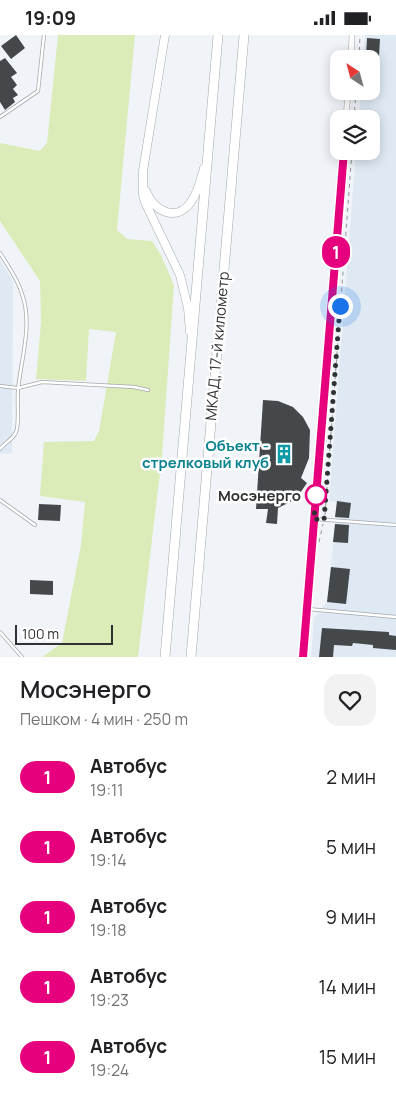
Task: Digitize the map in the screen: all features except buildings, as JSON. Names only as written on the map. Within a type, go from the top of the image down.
[{"type":"highway","name":"МКАД, 17-й километр","points":[[165,657],[218,35]]},
{"type":"highway","name":"МКАД, 17-й километр","points":[[191,657],[244,35]]},
{"type":"main road","points":[[165,35],[143,171],[143,185],[145,202],[180,275],[188,308],[192,347]]},
{"type":"main road","points":[[143,185],[157,208],[172,213],[179,211],[186,207],[194,197],[208,159]]},
{"type":"street","points":[[351,50],[352,35]]},
{"type":"street","points":[[303,657],[343,160]]},
{"type":"lane","points":[[0,117],[38,91],[44,35]]},
{"type":"lane","points":[[0,253],[14,275],[22,294],[26,313],[26,335],[18,388],[16,429],[10,441],[2,445],[0,449]]},
{"type":"lane","points":[[0,386],[18,388],[42,382],[134,387],[148,390]]},
{"type":"lane","points":[[0,500],[34,525]]},
{"type":"lane","points":[[314,519],[396,525]]},
{"type":"lane","points":[[307,608],[396,617]]},
{"type":"lane","points":[[0,632],[22,657]]},
{"type":"path","points":[[359,50],[360,35]]},
{"type":"path","points":[[318,545],[324,520],[351,160]]},
{"type":"shaded area","points":[[365,35],[396,35],[396,657],[311,657],[314,618],[327,602],[335,526],[337,502],[329,501],[355,160],[380,160],[380,110],[360,110],[360,100],[380,100],[380,50],[364,50]]},
{"type":"shaded area","points":[[0,260],[13,281],[12,453],[0,454]]},
{"type":"green space","points":[[58,35],[135,35],[117,230],[127,239],[152,241],[161,255],[174,285],[162,456],[138,657],[42,657],[62,643],[81,545],[85,502],[40,496],[44,442],[94,441],[99,431],[116,332],[89,329],[86,381],[36,379],[41,322],[40,281],[0,221],[0,143],[40,151],[47,143]]},
{"type":"bus line","name":"1","points":[[303,657],[343,160]]},
{"type":"place","name":"Объект - стрелковый клуб","points":[[284,454]]},
{"type":"place","name":"Мосэнерго","points":[[316,495]]},
{"type":"route","points":[[316,495],[314,519],[324,520],[340,306]]}]
